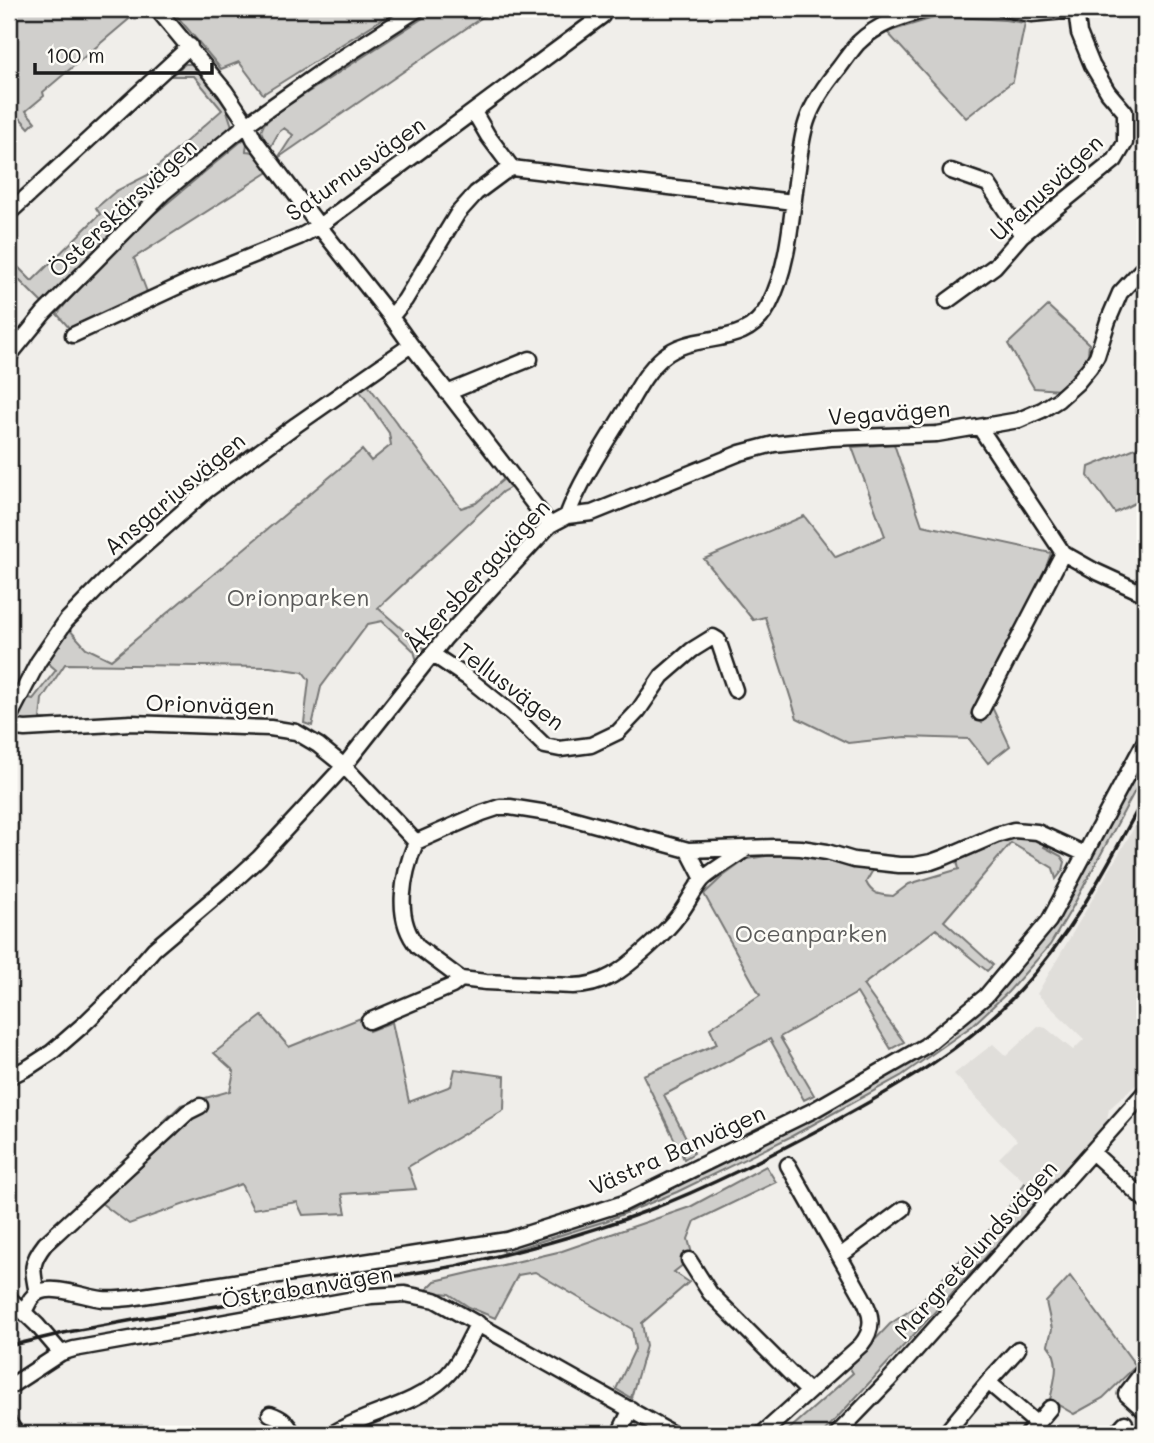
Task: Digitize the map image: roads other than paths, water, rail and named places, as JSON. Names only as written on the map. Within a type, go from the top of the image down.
[{"type":"street","points":[[158,9],[225,91],[254,139],[319,226],[550,525]]},
{"type":"street","name":"Österskärsvägen","points":[[9,356],[44,313],[163,193],[247,124],[418,9]]},
{"type":"street","name":"Saturnusvägen","points":[[73,335],[319,226],[474,112],[600,13],[616,9]]},
{"type":"street","name":"Åkersbergavägen","points":[[9,1077],[52,1052],[83,1025],[163,940],[259,858],[344,766],[445,638],[550,525],[566,516],[572,501],[647,374],[663,357],[683,345],[732,336],[754,322],[767,307],[781,277],[800,147],[807,119],[823,88],[857,44],[871,32],[892,20],[929,9]]},
{"type":"street","points":[[1003,9],[1031,14],[1077,9]]},
{"type":"street","name":"Uranusvägen","points":[[947,301],[995,266],[1022,235],[1115,160],[1125,143],[1125,112],[1091,65],[1079,33],[1077,9]]},
{"type":"street","points":[[9,213],[190,46]]},
{"type":"street","points":[[474,112],[512,168]]},
{"type":"street","points":[[391,317],[405,300],[458,213],[476,193],[512,168],[793,202]]},
{"type":"street","points":[[951,171],[988,184],[1022,235]]},
{"type":"street","name":"Vegavägen","points":[[566,516],[599,511],[740,453],[774,444],[831,438],[937,434],[1019,420],[1058,400],[1077,383],[1097,356],[1120,293],[1145,266]]},
{"type":"street","name":"Ansgariusvägen","points":[[9,718],[38,662],[61,628],[108,578],[207,490],[411,345]]},
{"type":"street","points":[[447,393],[530,359]]},
{"type":"street","points":[[981,428],[1063,553],[1145,594]]},
{"type":"street","points":[[980,713],[1063,553]]},
{"type":"street","name":"Tellusvägen","points":[[432,654],[468,678],[511,713],[545,746],[554,749],[590,744],[618,732],[638,711],[662,676],[692,650],[713,637],[718,640],[735,690]]},
{"type":"street","name":"Orionvägen","points":[[9,727],[25,729],[131,723],[287,730],[303,735],[344,766],[416,842]]},
{"type":"street","name":"Västra Banvägen","points":[[37,1293],[55,1290],[104,1299],[130,1298],[507,1240],[624,1203],[812,1111],[925,1046],[986,996],[1049,920],[1145,741]]},
{"type":"street","points":[[748,848],[703,879],[679,916],[629,964],[614,976],[584,986],[461,979],[418,947],[412,940],[405,920],[402,896],[408,864],[416,842],[500,807],[560,815],[688,850],[748,848],[801,848],[854,860],[915,865],[945,857],[996,835],[1027,830],[1085,854]]},
{"type":"street","points":[[688,850],[703,879]]},
{"type":"street","points":[[369,1021],[452,986],[461,979]]},
{"type":"street","name":"Margretelundsvägen","points":[[837,1434],[888,1381],[1145,1092]]},
{"type":"street","points":[[24,1312],[31,1298],[37,1293],[33,1265],[45,1244],[188,1112],[200,1107]]},
{"type":"street","points":[[1092,1152],[1145,1200]]},
{"type":"street","points":[[762,1434],[861,1345],[872,1321],[868,1306],[788,1165]]},
{"type":"street","points":[[841,1256],[903,1209]]},
{"type":"street","points":[[688,1260],[710,1293],[808,1391]]},
{"type":"street","name":"Östrabanvägen","points":[[9,1387],[61,1353],[74,1349],[393,1294],[416,1295],[436,1300],[673,1434]]},
{"type":"street","points":[[9,1298],[61,1353]]},
{"type":"street","points":[[332,1434],[406,1402],[439,1382],[453,1367],[478,1323]]},
{"type":"street","points":[[949,1432],[1018,1349]]},
{"type":"street","points":[[1145,1369],[1126,1394],[1145,1411]]},
{"type":"street","points":[[988,1382],[1031,1431],[1050,1408]]},
{"type":"street","points":[[619,1434],[631,1409]]},
{"type":"street","points":[[270,1414],[287,1423],[293,1434]]},
{"type":"street","points":[[9,1423],[18,1434]]},
{"type":"railway","points":[[9,1346],[139,1319],[456,1266],[551,1242],[621,1220],[741,1170],[909,1079],[956,1047],[1000,1011],[1057,945],[1103,872],[1145,796]]},
{"type":"park label","name":"Orionparken","points":[[298,597]]},
{"type":"park label","name":"Oceanparken","points":[[811,933]]}]
